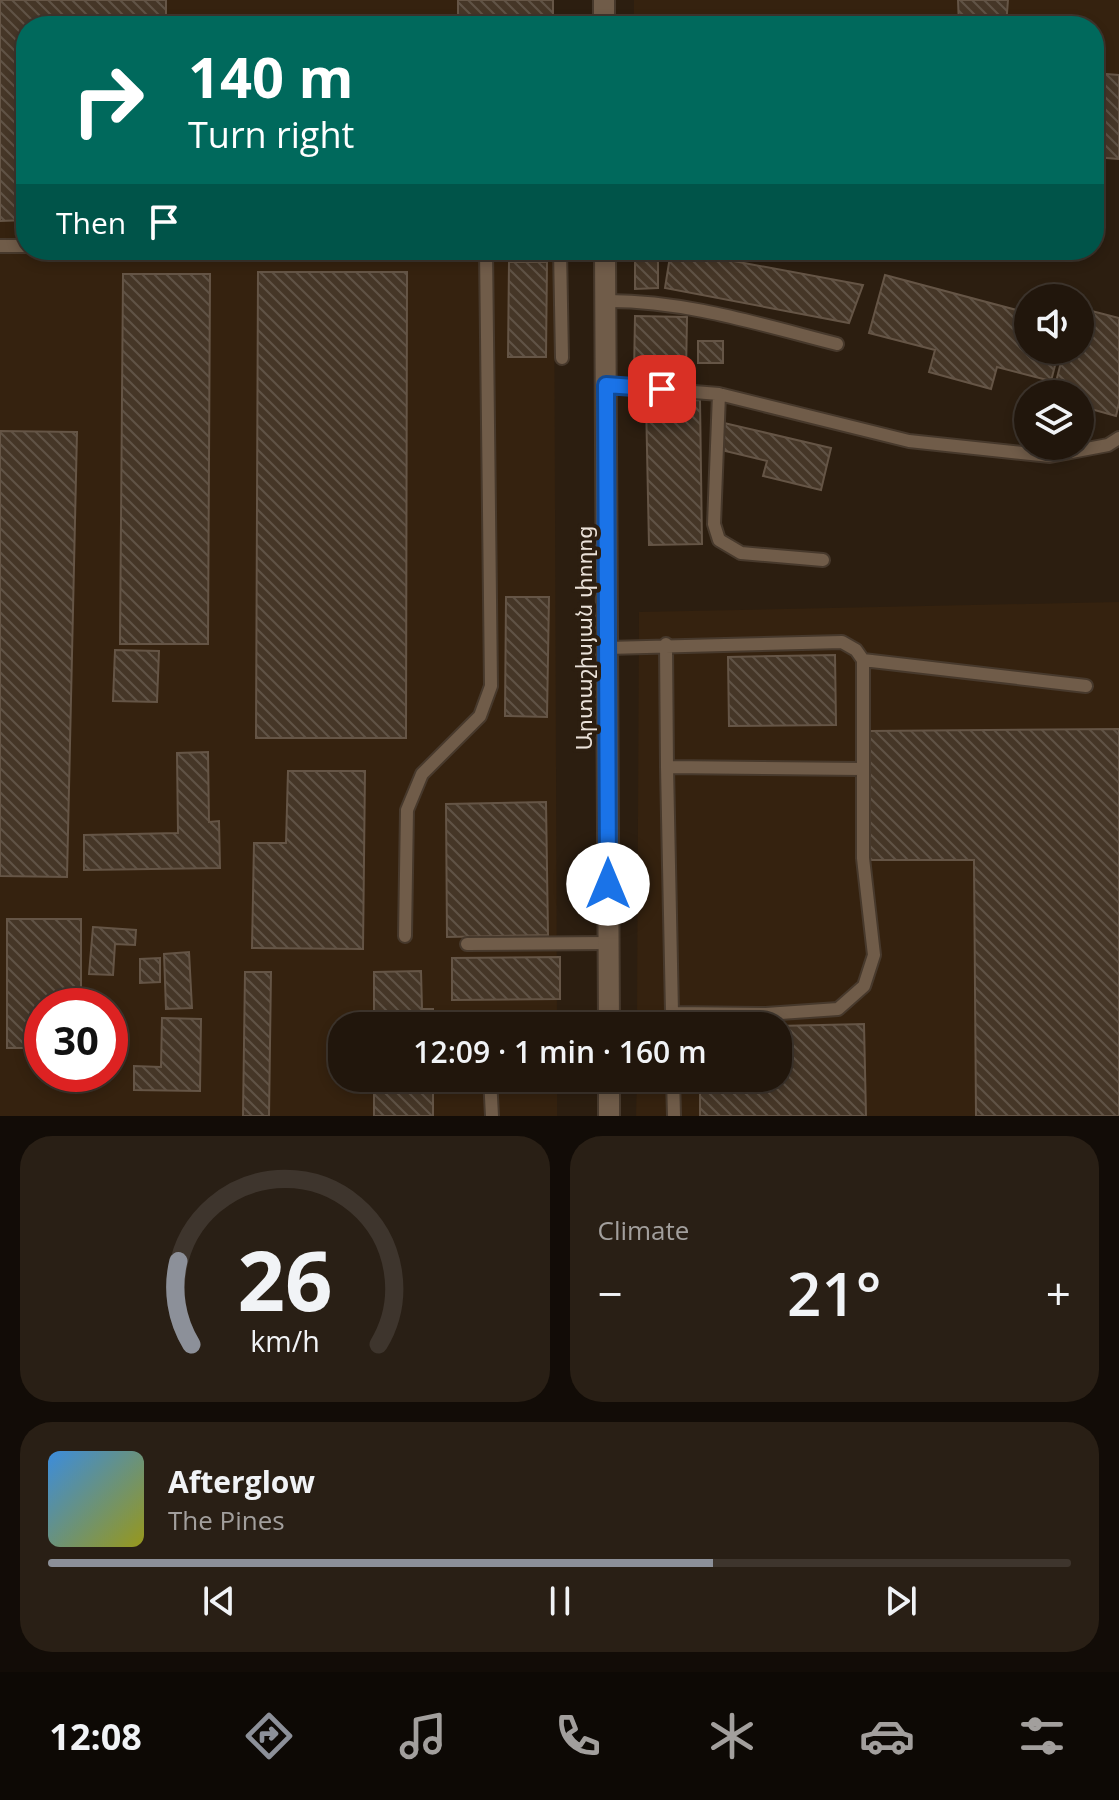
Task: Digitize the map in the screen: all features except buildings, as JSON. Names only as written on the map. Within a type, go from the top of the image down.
[{"type":"street","name":"Արտաշիսյան փողոց","points":[[605,260],[609,1012]]},
{"type":"street","points":[[609,1092],[609,1116]]},
{"type":"lane","points":[[405,936],[407,810],[422,774],[480,716],[491,686],[486,260]]},
{"type":"lane","points":[[560,260],[562,358]]},
{"type":"lane","points":[[605,301],[636,301],[687,309],[837,344]]},
{"type":"lane","points":[[606,385],[719,394],[909,441],[1050,456],[1108,445],[1119,438]]},
{"type":"lane","points":[[719,394],[714,524],[719,540],[741,553],[823,560]]},
{"type":"lane","points":[[607,648],[666,644],[842,642],[856,650],[863,660],[863,858],[874,955],[864,986],[838,1009],[792,1012]]},
{"type":"lane","points":[[666,644],[672,1012]]},
{"type":"lane","points":[[863,660],[1086,686]]},
{"type":"lane","points":[[667,767],[862,769]]},
{"type":"lane","points":[[467,944],[608,943]]},
{"type":"lane","points":[[491,1092],[492,1116]]},
{"type":"lane","points":[[673,1092],[674,1116]]},
{"type":"shaded area","points":[[0,0],[554,0],[554,16],[16,16],[16,260],[554,260],[557,1012],[328,1012],[328,1092],[557,1092],[557,1116],[0,1116]]},
{"type":"shaded area","points":[[634,0],[1119,0],[1119,159],[1104,158],[1104,16],[634,16]]},
{"type":"shaded area","points":[[1119,602],[1119,1116],[636,1116],[637,1092],[792,1092],[792,1012],[637,1012],[639,612]]},
{"type":"route","points":[[608,884],[606,385],[662,389]]}]
